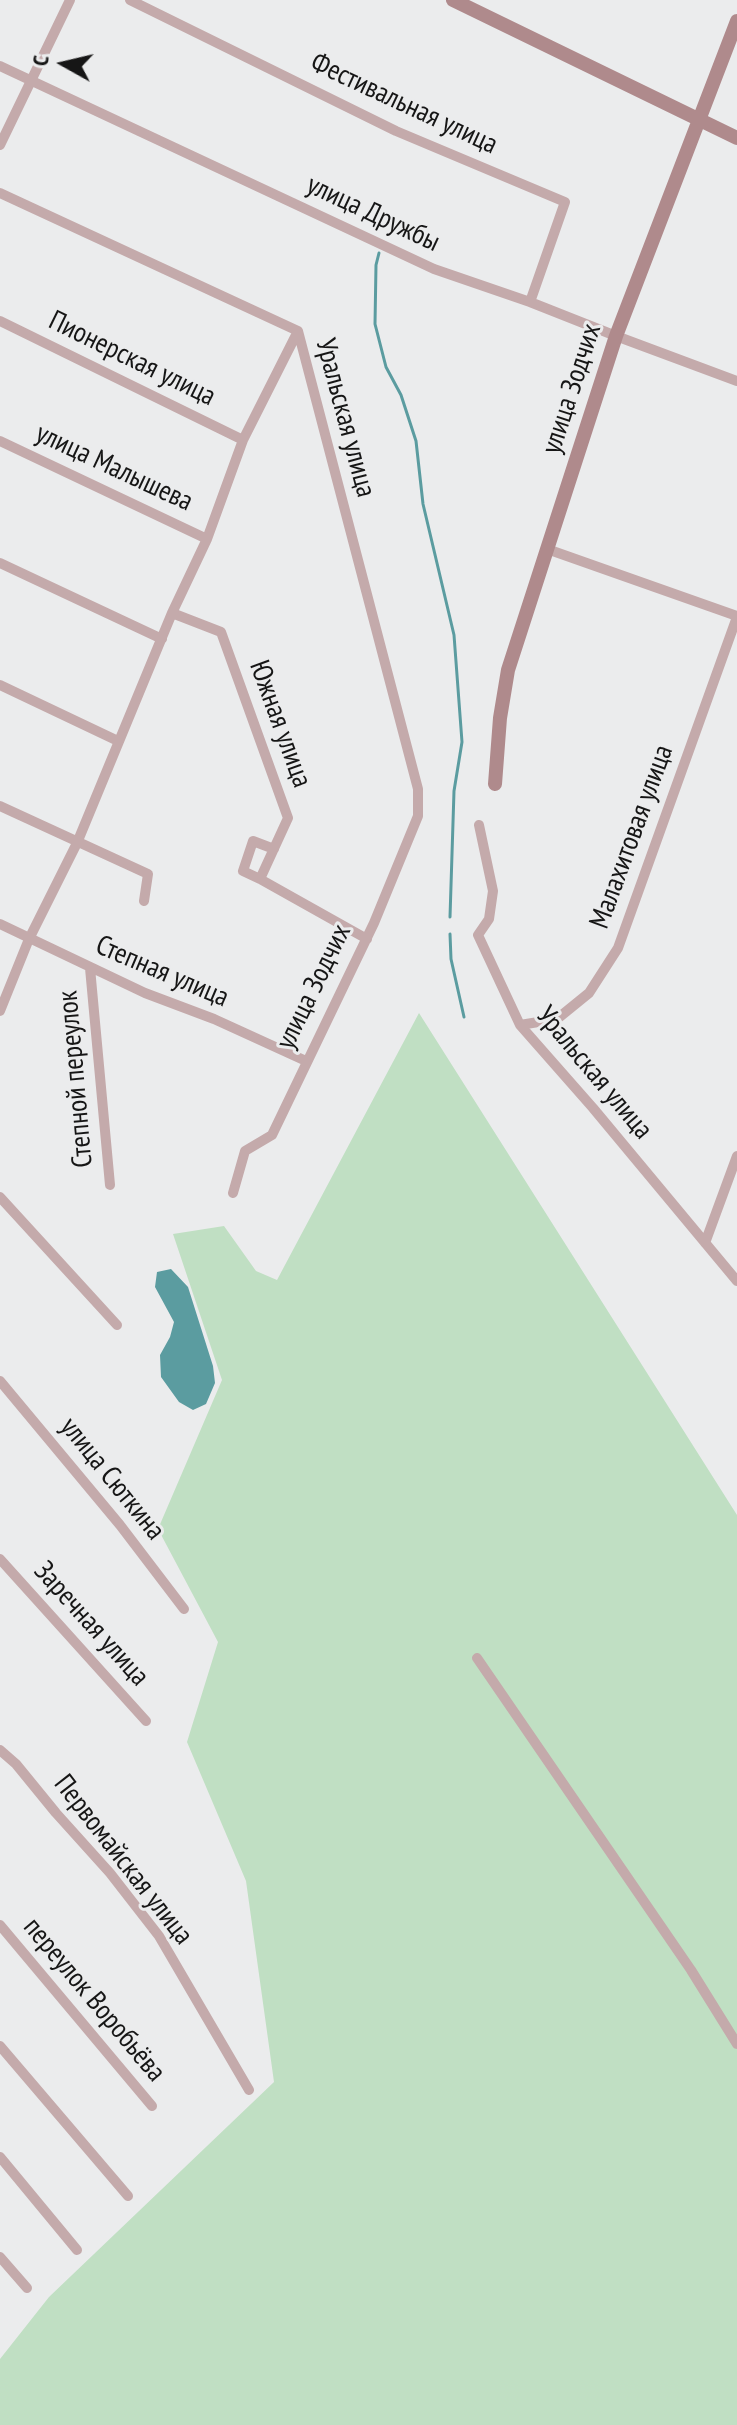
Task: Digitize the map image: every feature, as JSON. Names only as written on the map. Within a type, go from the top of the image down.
[{"type":"street","points":[[0,145],[70,0]]},
{"type":"street","name":"Фестивальная улица","points":[[130,0],[396,131],[565,202],[530,302]]},
{"type":"street","points":[[453,0],[737,138]]},
{"type":"street","name":"улица Зодчих","points":[[495,784],[500,718],[508,670],[616,336],[737,21]]},
{"type":"street","name":"улица Дружбы","points":[[0,66],[434,269],[737,381]]},
{"type":"street","name":"Уральская улица","points":[[0,193],[298,331],[418,789]]},
{"type":"street","name":"Пионерская улица","points":[[0,321],[243,440]]},
{"type":"street","points":[[0,1011],[29,939],[77,843],[172,613],[207,539],[243,440],[298,331]]},
{"type":"street","name":"улица Малышева","points":[[0,441],[207,539]]},
{"type":"street","points":[[547,549],[737,616]]},
{"type":"street","points":[[0,563],[162,639]]},
{"type":"street","name":"Южная улица","points":[[172,613],[221,632],[288,818],[260,879]]},
{"type":"street","name":"Малахитовая улица","points":[[520,1025],[557,1019],[589,993],[618,948],[737,616]]},
{"type":"street","points":[[0,685],[118,741]]},
{"type":"street","name":"улица Зодчих","points":[[233,1193],[245,1151],[272,1135],[367,939],[418,816],[418,789]]},
{"type":"street","points":[[0,806],[148,874],[144,901]]},
{"type":"street","name":"Уральская улица","points":[[479,825],[493,891],[489,919],[478,935],[520,1025],[737,1281]]},
{"type":"street","points":[[274,849],[253,841],[243,871],[367,939]]},
{"type":"street","name":"Степная улица","points":[[0,924],[145,993],[214,1019],[306,1061]]},
{"type":"street","name":"Степной переулок","points":[[90,968],[110,1185]]},
{"type":"street","points":[[705,1243],[737,1156]]},
{"type":"street","points":[[0,1197],[117,1325]]},
{"type":"street","name":"улица Сюткина","points":[[0,1381],[120,1525],[184,1609]]},
{"type":"street","name":"Заречная улица","points":[[0,1559],[42,1602],[146,1721]]},
{"type":"street","points":[[477,1658],[691,1970],[737,2044]]},
{"type":"street","name":"Первомайская улица","points":[[0,1750],[16,1764],[110,1873],[159,1936],[249,2090]]},
{"type":"street","name":"переулок Воробьёва","points":[[0,1925],[152,2106]]},
{"type":"street","points":[[0,2046],[128,2196]]},
{"type":"street","points":[[0,2157],[77,2250]]},
{"type":"street","points":[[0,2257],[27,2288]]},
{"type":"green space","points":[[419,1013],[737,1515],[737,2425],[0,2425],[0,2359],[49,2297],[274,2082],[246,1881],[187,1742],[218,1642],[158,1529],[222,1380],[173,1234],[224,1226],[256,1271],[277,1280]]},
{"type":"water","points":[[171,1269],[188,1287],[213,1366],[215,1383],[206,1404],[193,1410],[179,1402],[161,1377],[160,1355],[174,1322],[155,1287],[157,1272]]},
{"type":"waterway","points":[[379,253],[375,324],[386,367],[401,395],[416,441],[423,504],[454,635],[462,742],[454,791],[450,917]]},
{"type":"waterway","points":[[450,934],[451,959],[464,1017]]}]
